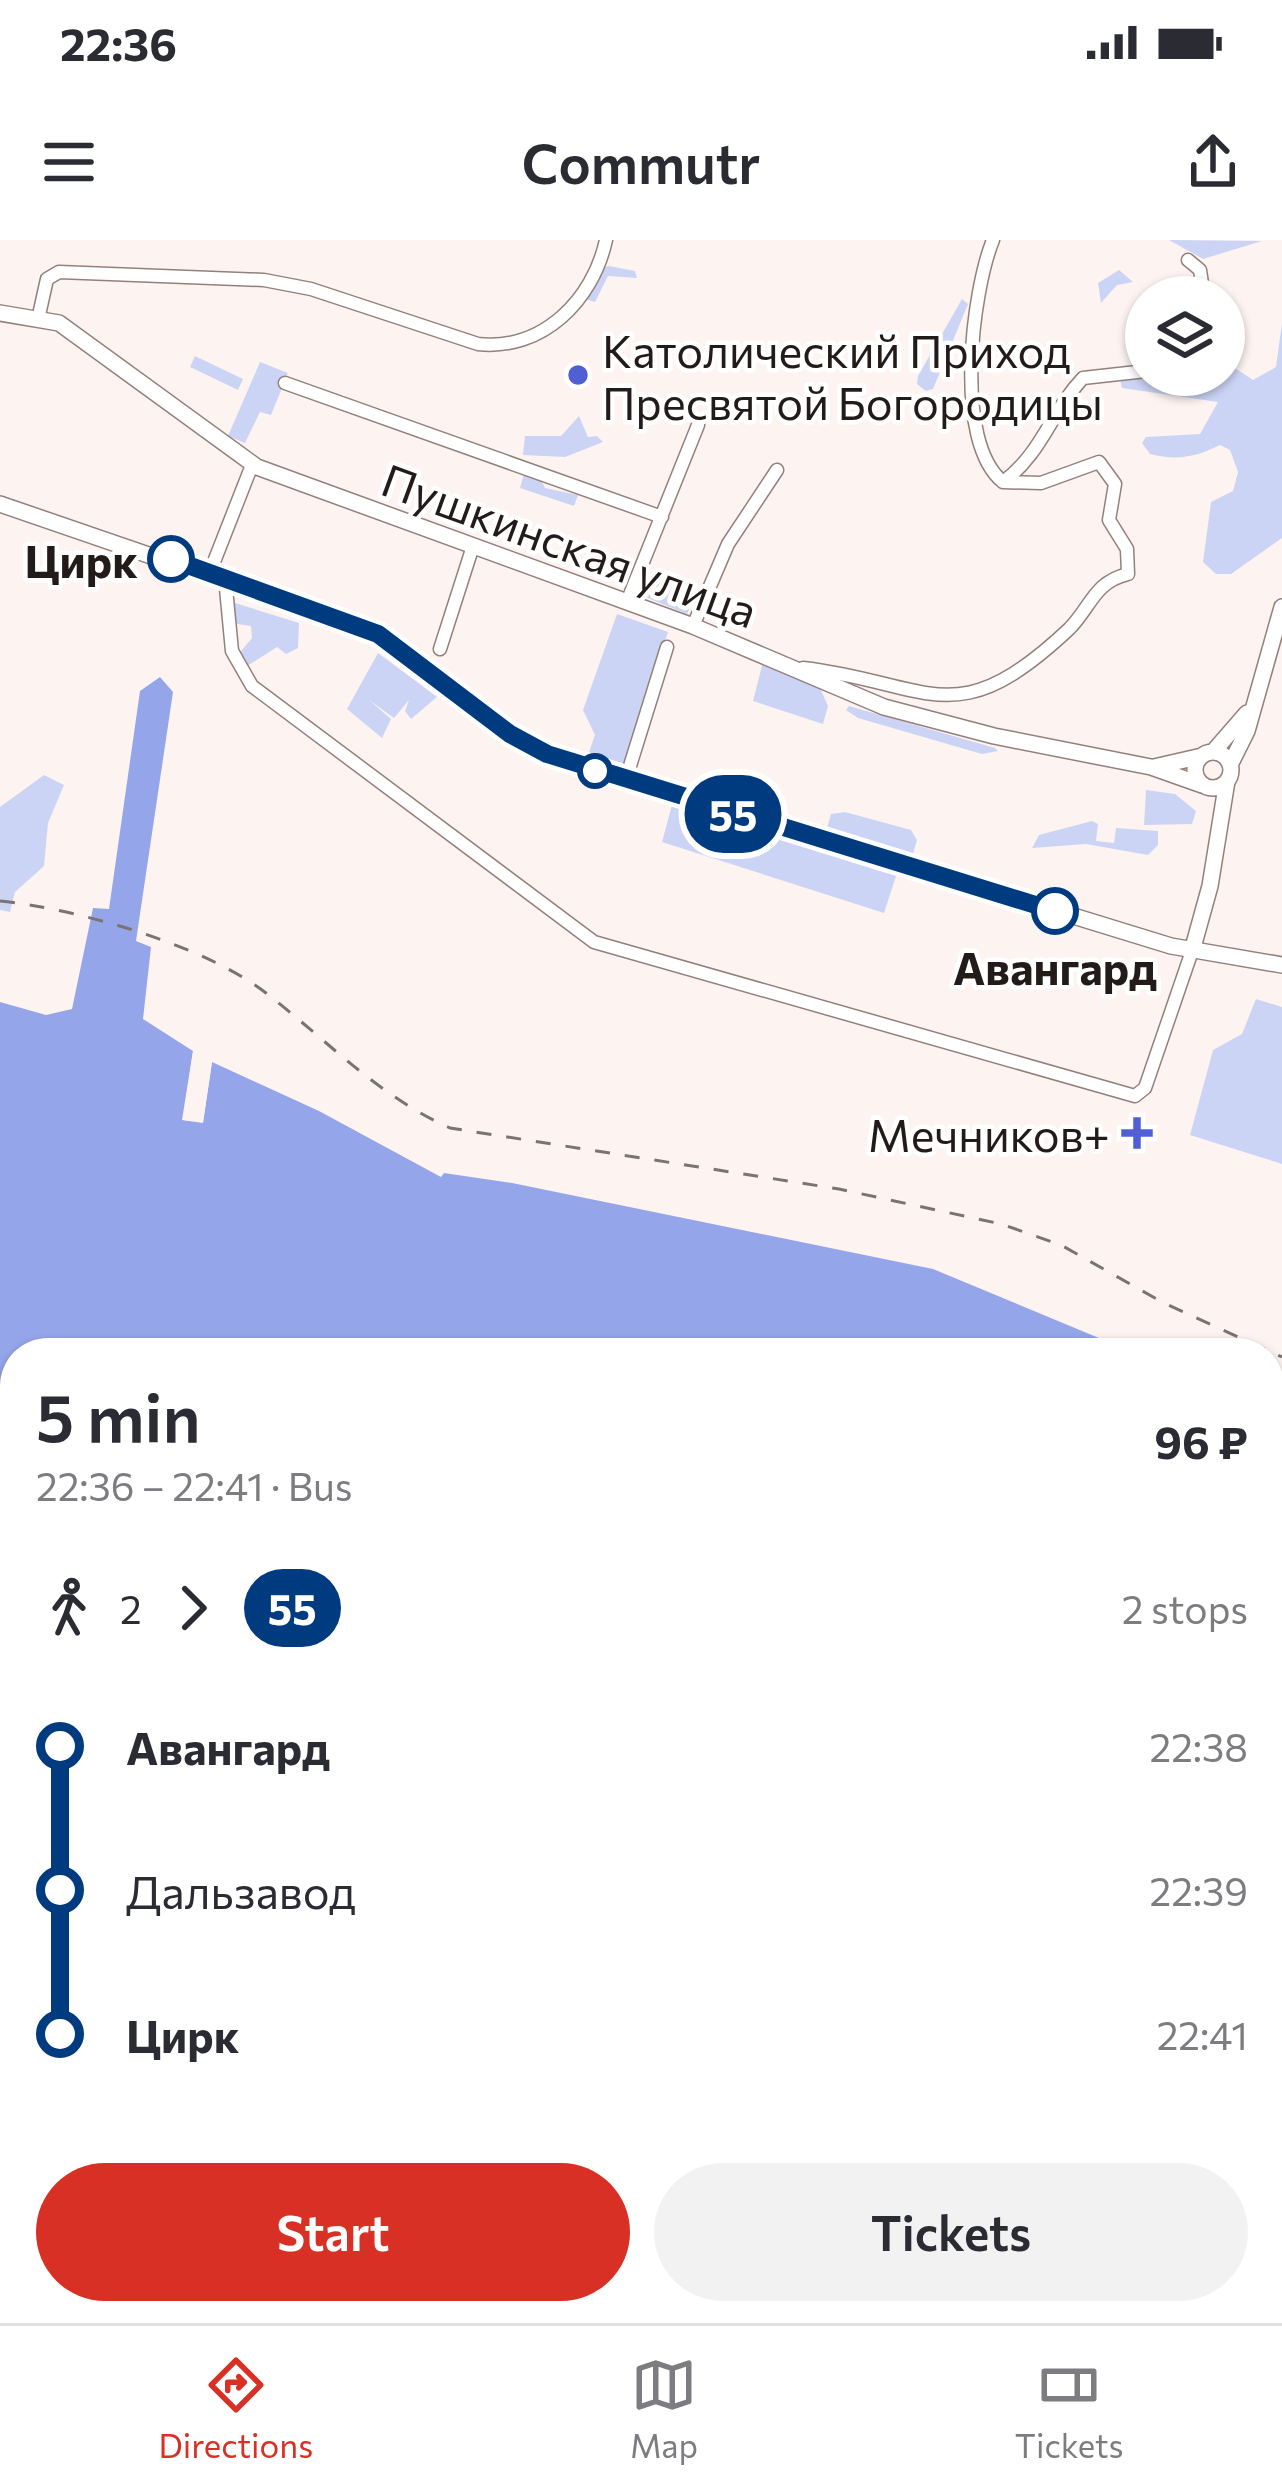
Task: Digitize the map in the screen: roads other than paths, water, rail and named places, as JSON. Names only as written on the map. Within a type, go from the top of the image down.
[{"type":"main road","name":"Пушкинская улица","points":[[0,313],[39,315],[59,323],[252,465],[693,626],[849,693],[939,723],[1151,767],[1204,786]]},
{"type":"main road","points":[[0,505],[218,575],[378,634],[510,734],[547,754],[625,782],[1192,951],[1282,965]]},
{"type":"main road","points":[[1192,951],[1229,773],[1256,701],[1282,607]]},
{"type":"main road","points":[[1220,829],[1195,770],[1256,701]]},
{"type":"main road","name":"Пушкинская улица","points":[[1151,767],[1207,754]]},
{"type":"main road","points":[[1207,754],[1229,773]]},
{"type":"main road","points":[[1204,786],[1229,773]]},
{"type":"street","points":[[39,315],[46,278],[59,272],[264,280],[311,289],[478,344],[504,345],[556,326],[590,279],[606,240]]},
{"type":"street","points":[[792,667],[905,692],[976,694],[1065,632],[1096,589],[1128,574],[1127,549],[1109,520],[1115,484],[1099,462],[1041,483],[1003,482],[992,472],[972,405],[976,293],[993,240]]},
{"type":"street","points":[[1188,260],[1201,276]]},
{"type":"street","points":[[1003,482],[1036,454],[1060,404],[1083,377],[1125,373]]},
{"type":"street","points":[[285,383],[662,517]]},
{"type":"street","points":[[627,602],[698,425]]},
{"type":"street","points":[[252,465],[218,575],[238,667],[252,686],[594,942],[1130,1096],[1140,1096],[1145,1088],[1192,951]]},
{"type":"street","points":[[693,626],[728,544],[777,470]]},
{"type":"street","points":[[440,649],[473,546]]},
{"type":"street","points":[[625,782],[667,647]]},
{"type":"water","points":[[160,677],[173,692],[136,941],[151,947],[143,1019],[193,1051],[183,1120],[203,1122],[212,1062],[319,1111],[441,1177],[444,1173],[512,1183],[933,1269],[1099,1338],[0,1338],[0,1002],[46,1015],[72,1009],[93,908],[109,909],[140,691]]},
{"type":"railway","points":[[0,901],[102,921],[209,960],[266,993],[400,1100],[450,1128],[839,1189],[1001,1224],[1061,1245],[1162,1302],[1241,1338]]},
{"type":"place","name":"Католический Приход Пресвятой Богородицы","points":[[578,375]]},
{"type":"place","name":"Цирк","points":[[171,559]]},
{"type":"place","name":"Авангард","points":[[1055,911]]},
{"type":"place","name":"Мечников+","points":[[1137,1133]]}]
